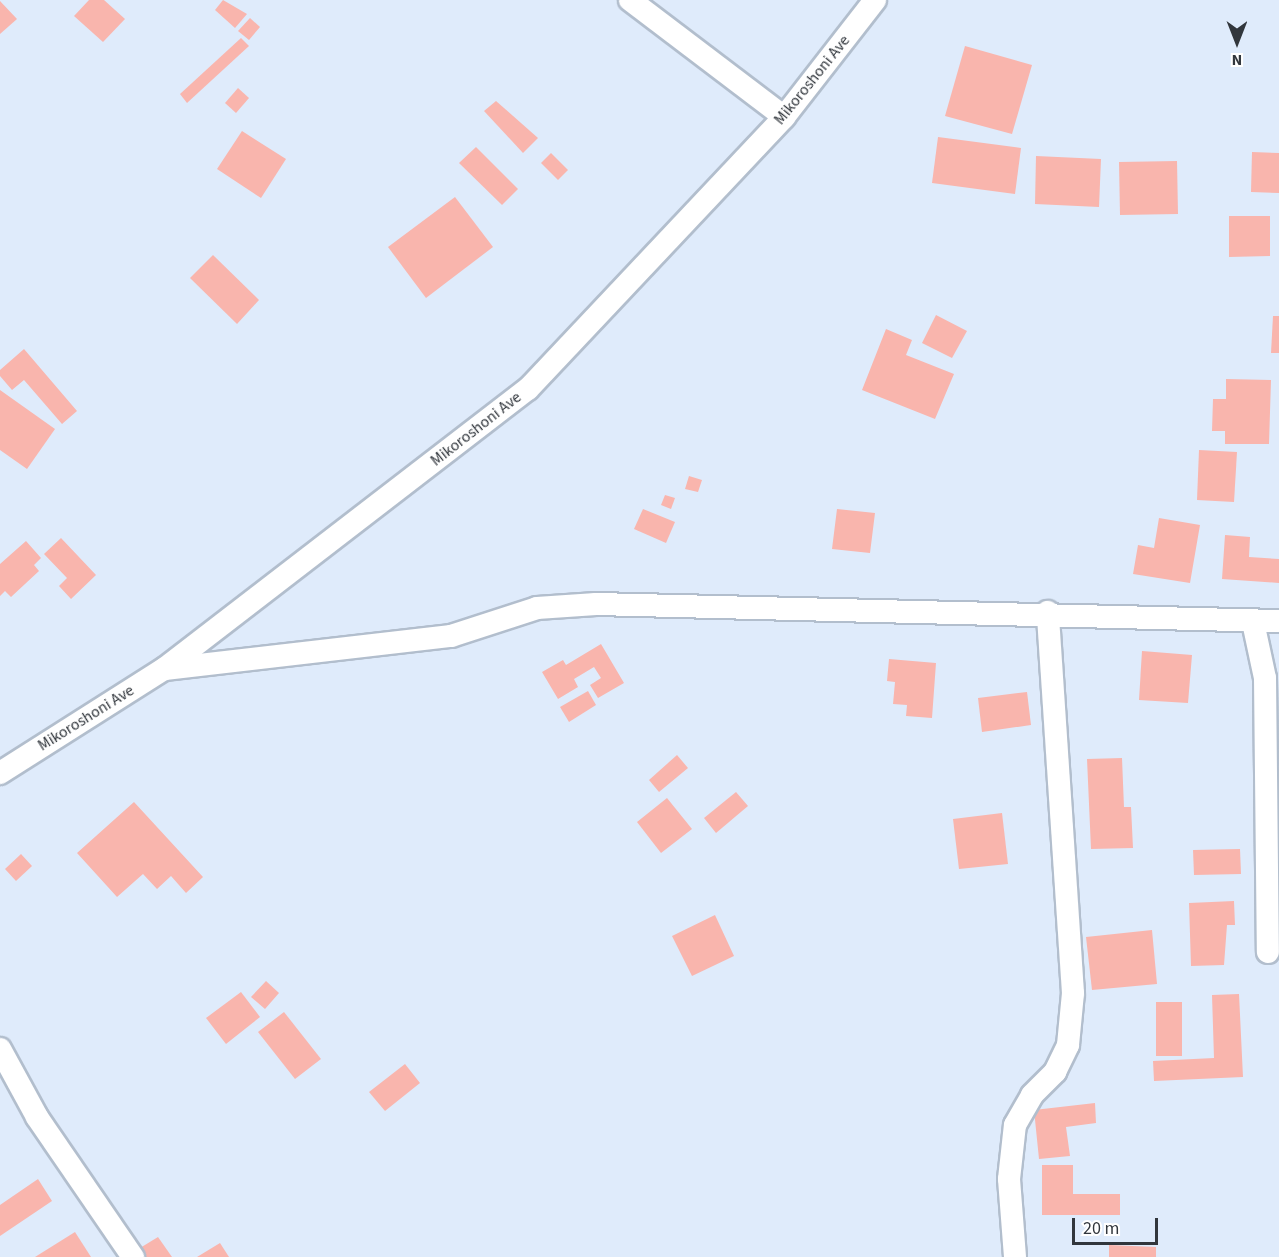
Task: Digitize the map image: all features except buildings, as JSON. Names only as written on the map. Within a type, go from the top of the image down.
[{"type":"street","points":[[630,0],[784,117]]},
{"type":"street","name":"Mikoroshoni Ave","points":[[0,772],[164,669],[528,389],[784,117],[875,0]]},
{"type":"street","points":[[164,669],[451,636],[498,617],[572,606],[1048,612],[1253,622],[1279,621]]},
{"type":"street","points":[[1015,1257],[1009,1179],[1015,1125],[1032,1095],[1056,1072],[1068,1045],[1073,993],[1048,612]]},
{"type":"street","points":[[1253,622],[1265,678],[1268,952]]},
{"type":"street","points":[[0,1048],[37,1117],[133,1257]]}]
